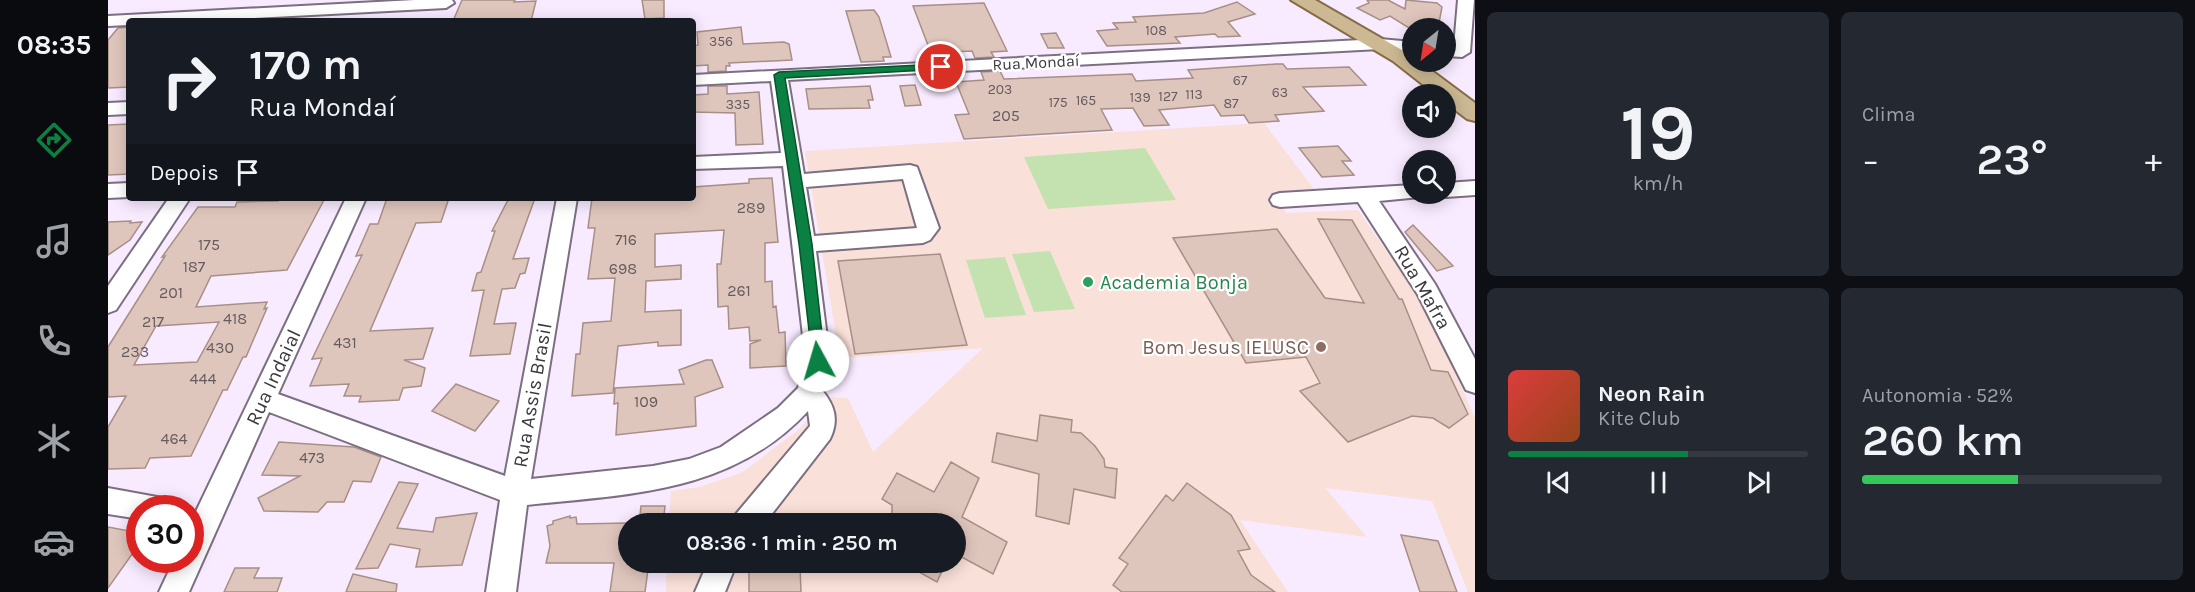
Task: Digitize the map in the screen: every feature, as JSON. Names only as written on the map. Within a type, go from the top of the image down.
[{"type":"main road","points":[[1301,0],[1380,44],[1415,67],[1475,114]]},
{"type":"street","points":[[1461,52],[1466,0]]},
{"type":"street","points":[[159,18],[447,1],[439,18]]},
{"type":"street","points":[[108,21],[126,20]]},
{"type":"street","name":"Rua Mondaí","points":[[696,80],[1380,44],[1402,46]]},
{"type":"street","points":[[263,399],[515,493],[653,479],[689,471],[730,456],[787,416],[809,393],[818,361],[805,244],[779,75]]},
{"type":"street","points":[[108,109],[126,108]]},
{"type":"street","points":[[696,164],[794,170],[910,172],[929,228],[923,234],[805,244]]},
{"type":"street","points":[[1456,189],[1475,188]]},
{"type":"street","points":[[108,191],[126,190]]},
{"type":"street","points":[[1280,200],[1402,193]]},
{"type":"street","name":"Rua Mafra","points":[[1364,195],[1427,290],[1475,383]]},
{"type":"street","points":[[108,304],[178,201]]},
{"type":"street","name":"Rua Indaial","points":[[204,507],[263,399],[355,201]]},
{"type":"street","name":"Rua Assis Brasil","points":[[501,592],[515,493],[566,201]]},
{"type":"street","points":[[755,513],[821,431],[825,421],[822,410],[809,393]]},
{"type":"street","points":[[108,501],[126,504]]},
{"type":"street","name":"Rua Indaial","points":[[174,592],[183,573]]},
{"type":"street","points":[[710,592],[718,573]]},
{"type":"shaded area","points":[[1264,123],[1314,189],[1273,192],[1286,213],[1358,210],[1420,299],[1439,337],[1475,418],[1475,592],[1468,592],[1432,501],[1325,488],[1367,537],[1240,520],[1288,592],[666,592],[667,573],[966,573],[966,513],[670,513],[671,491],[700,487],[743,472],[797,431],[829,397],[848,398],[873,452],[983,348],[840,358],[805,151]]},
{"type":"green space","points":[[1145,148],[1176,200],[1048,209],[1024,157]]},
{"type":"green space","points":[[1050,251],[1075,309],[1034,312],[1012,254]]},
{"type":"green space","points":[[1005,257],[1026,315],[985,318],[966,260]]},
{"type":"building","points":[[462,0],[536,1],[532,18],[454,18]]},
{"type":"building","points":[[642,0],[664,0],[664,18],[645,18]]},
{"type":"building","points":[[1367,0],[1388,0],[1405,9],[1406,0],[1437,3],[1442,7],[1440,18],[1402,18],[1402,24],[1390,16],[1380,20],[1357,8],[1369,3]]},
{"type":"building","points":[[1237,2],[1255,14],[1228,22],[1240,36],[1218,37],[1215,34],[1175,37],[1180,43],[1107,46],[1097,31],[1118,29],[1113,23],[1136,22],[1133,17],[1204,13]]},
{"type":"building","points":[[984,3],[1007,51],[991,52],[994,57],[975,58],[972,51],[931,53],[913,6]]},
{"type":"building","points":[[874,10],[879,17],[891,57],[883,57],[884,61],[861,62],[846,11]]},
{"type":"building","points":[[126,27],[126,87],[108,88],[108,40],[118,28]]},
{"type":"building","points":[[741,27],[743,44],[784,42],[789,44],[792,60],[729,63],[730,66],[726,66],[726,71],[708,72],[708,65],[696,66],[697,32]]},
{"type":"building","points":[[1056,33],[1064,48],[1048,48],[1041,34]]},
{"type":"building","points":[[1283,64],[1287,69],[1349,67],[1366,85],[1303,87],[1324,111],[1275,115],[1279,121],[1249,123],[1244,115],[1221,116],[1214,105],[1159,110],[1169,125],[1144,126],[1133,108],[1101,109],[1112,130],[964,139],[955,115],[969,114],[956,82],[984,80],[981,72],[1000,71],[1004,79],[1132,74],[1136,81],[1193,78],[1188,70]]},
{"type":"building","points":[[915,85],[921,105],[905,106],[900,86]]},
{"type":"building","points":[[708,86],[727,86],[727,94],[759,92],[763,144],[736,145],[735,113],[696,112],[696,95],[708,94]]},
{"type":"building","points":[[870,86],[873,100],[868,100],[870,108],[809,109],[806,89]]},
{"type":"building","points":[[126,124],[126,174],[108,175],[108,125]]},
{"type":"building","points":[[1338,146],[1351,161],[1342,161],[1354,175],[1322,177],[1299,148]]},
{"type":"building","points":[[772,178],[778,242],[765,243],[765,282],[772,281],[773,307],[776,306],[779,333],[785,332],[786,366],[750,368],[750,344],[761,340],[750,341],[749,327],[729,329],[728,306],[718,307],[717,264],[721,264],[724,230],[655,234],[655,267],[681,265],[681,279],[646,281],[645,312],[681,310],[681,345],[658,346],[658,342],[618,346],[613,393],[572,396],[576,354],[580,354],[583,323],[611,321],[615,278],[588,279],[595,228],[588,228],[592,201],[696,201],[696,187],[749,183],[749,179]]},
{"type":"building","points":[[323,201],[287,270],[211,276],[196,307],[267,302],[264,309],[267,308],[246,357],[243,357],[227,390],[223,390],[191,456],[150,458],[145,468],[108,469],[108,427],[126,396],[108,397],[108,347],[165,256],[162,257],[198,207],[235,207],[237,202]],"holes":[[[219,322],[197,362],[134,365],[156,326]]]},
{"type":"building","points":[[386,201],[448,201],[441,222],[416,223],[370,331],[433,328],[423,359],[404,360],[425,368],[421,386],[403,388],[399,400],[359,402],[361,396],[344,396],[349,384],[310,386],[322,358],[312,359],[362,255],[356,256],[370,224],[378,224]]},
{"type":"building","points":[[507,201],[534,201],[513,259],[529,258],[525,273],[520,274],[515,288],[502,289],[494,324],[516,323],[510,354],[470,356],[484,290],[472,291],[495,231],[492,231]]},
{"type":"building","points":[[1318,219],[1352,220],[1399,299],[1402,299],[1431,370],[1448,372],[1468,414],[1449,428],[1433,418],[1412,416],[1348,442],[1300,391],[1320,383],[1306,357],[1246,363],[1173,238],[1277,229],[1325,298],[1364,303]]},
{"type":"building","points":[[131,221],[130,223],[142,222],[130,240],[108,255],[108,222]]},
{"type":"building","points":[[1413,225],[1453,266],[1437,271],[1405,232]]},
{"type":"building","points":[[940,254],[967,345],[855,354],[838,261]]},
{"type":"building","points":[[712,360],[723,387],[695,397],[696,426],[616,435],[618,403],[614,404],[615,388],[684,384],[679,370]]},
{"type":"building","points":[[456,384],[499,401],[475,431],[432,411]]},
{"type":"building","points":[[1040,415],[1072,420],[1071,432],[1081,433],[1095,446],[1104,459],[1105,467],[1117,469],[1115,498],[1074,489],[1069,524],[1036,516],[1039,474],[992,462],[997,433],[1037,441]]},
{"type":"building","points":[[279,442],[354,447],[381,457],[371,482],[353,481],[344,502],[327,502],[318,512],[264,511],[258,498],[300,476],[262,475]]},
{"type":"building","points":[[951,462],[979,478],[964,513],[892,513],[892,505],[882,499],[897,473],[934,492]]},
{"type":"building","points":[[399,482],[418,484],[397,528],[433,532],[436,518],[477,513],[462,565],[416,567],[420,549],[390,544],[378,568],[356,569]]},
{"type":"building","points":[[1187,483],[1231,515],[1250,549],[1238,551],[1251,575],[1275,592],[1122,592],[1113,585],[1128,564],[1119,558],[1166,495],[1173,501]]},
{"type":"building","points":[[641,506],[665,506],[664,513],[640,513]]},
{"type":"building","points":[[570,516],[570,518],[576,517],[577,524],[618,523],[618,573],[648,573],[645,592],[610,592],[614,563],[546,563],[550,546],[547,526],[553,524],[553,521]]},
{"type":"building","points":[[966,519],[1007,542],[993,574],[966,559]]},
{"type":"building","points":[[108,527],[126,530],[126,563],[108,588]]},
{"type":"building","points":[[1401,535],[1438,541],[1457,592],[1420,592]]},
{"type":"building","points":[[235,568],[259,568],[254,578],[282,578],[277,592],[224,592]]},
{"type":"building","points":[[749,573],[800,573],[801,592],[749,592]]},
{"type":"building","points":[[921,573],[941,573],[937,582]]},
{"type":"building","points":[[353,574],[397,584],[396,592],[346,592]]},
{"type":"place","name":"Academia Bonja","points":[[1088,282]]},
{"type":"place","name":"Bom Jesus IELUSC","points":[[1321,347]]},
{"type":"route","points":[[818,361],[805,244],[779,75],[941,67]]}]
